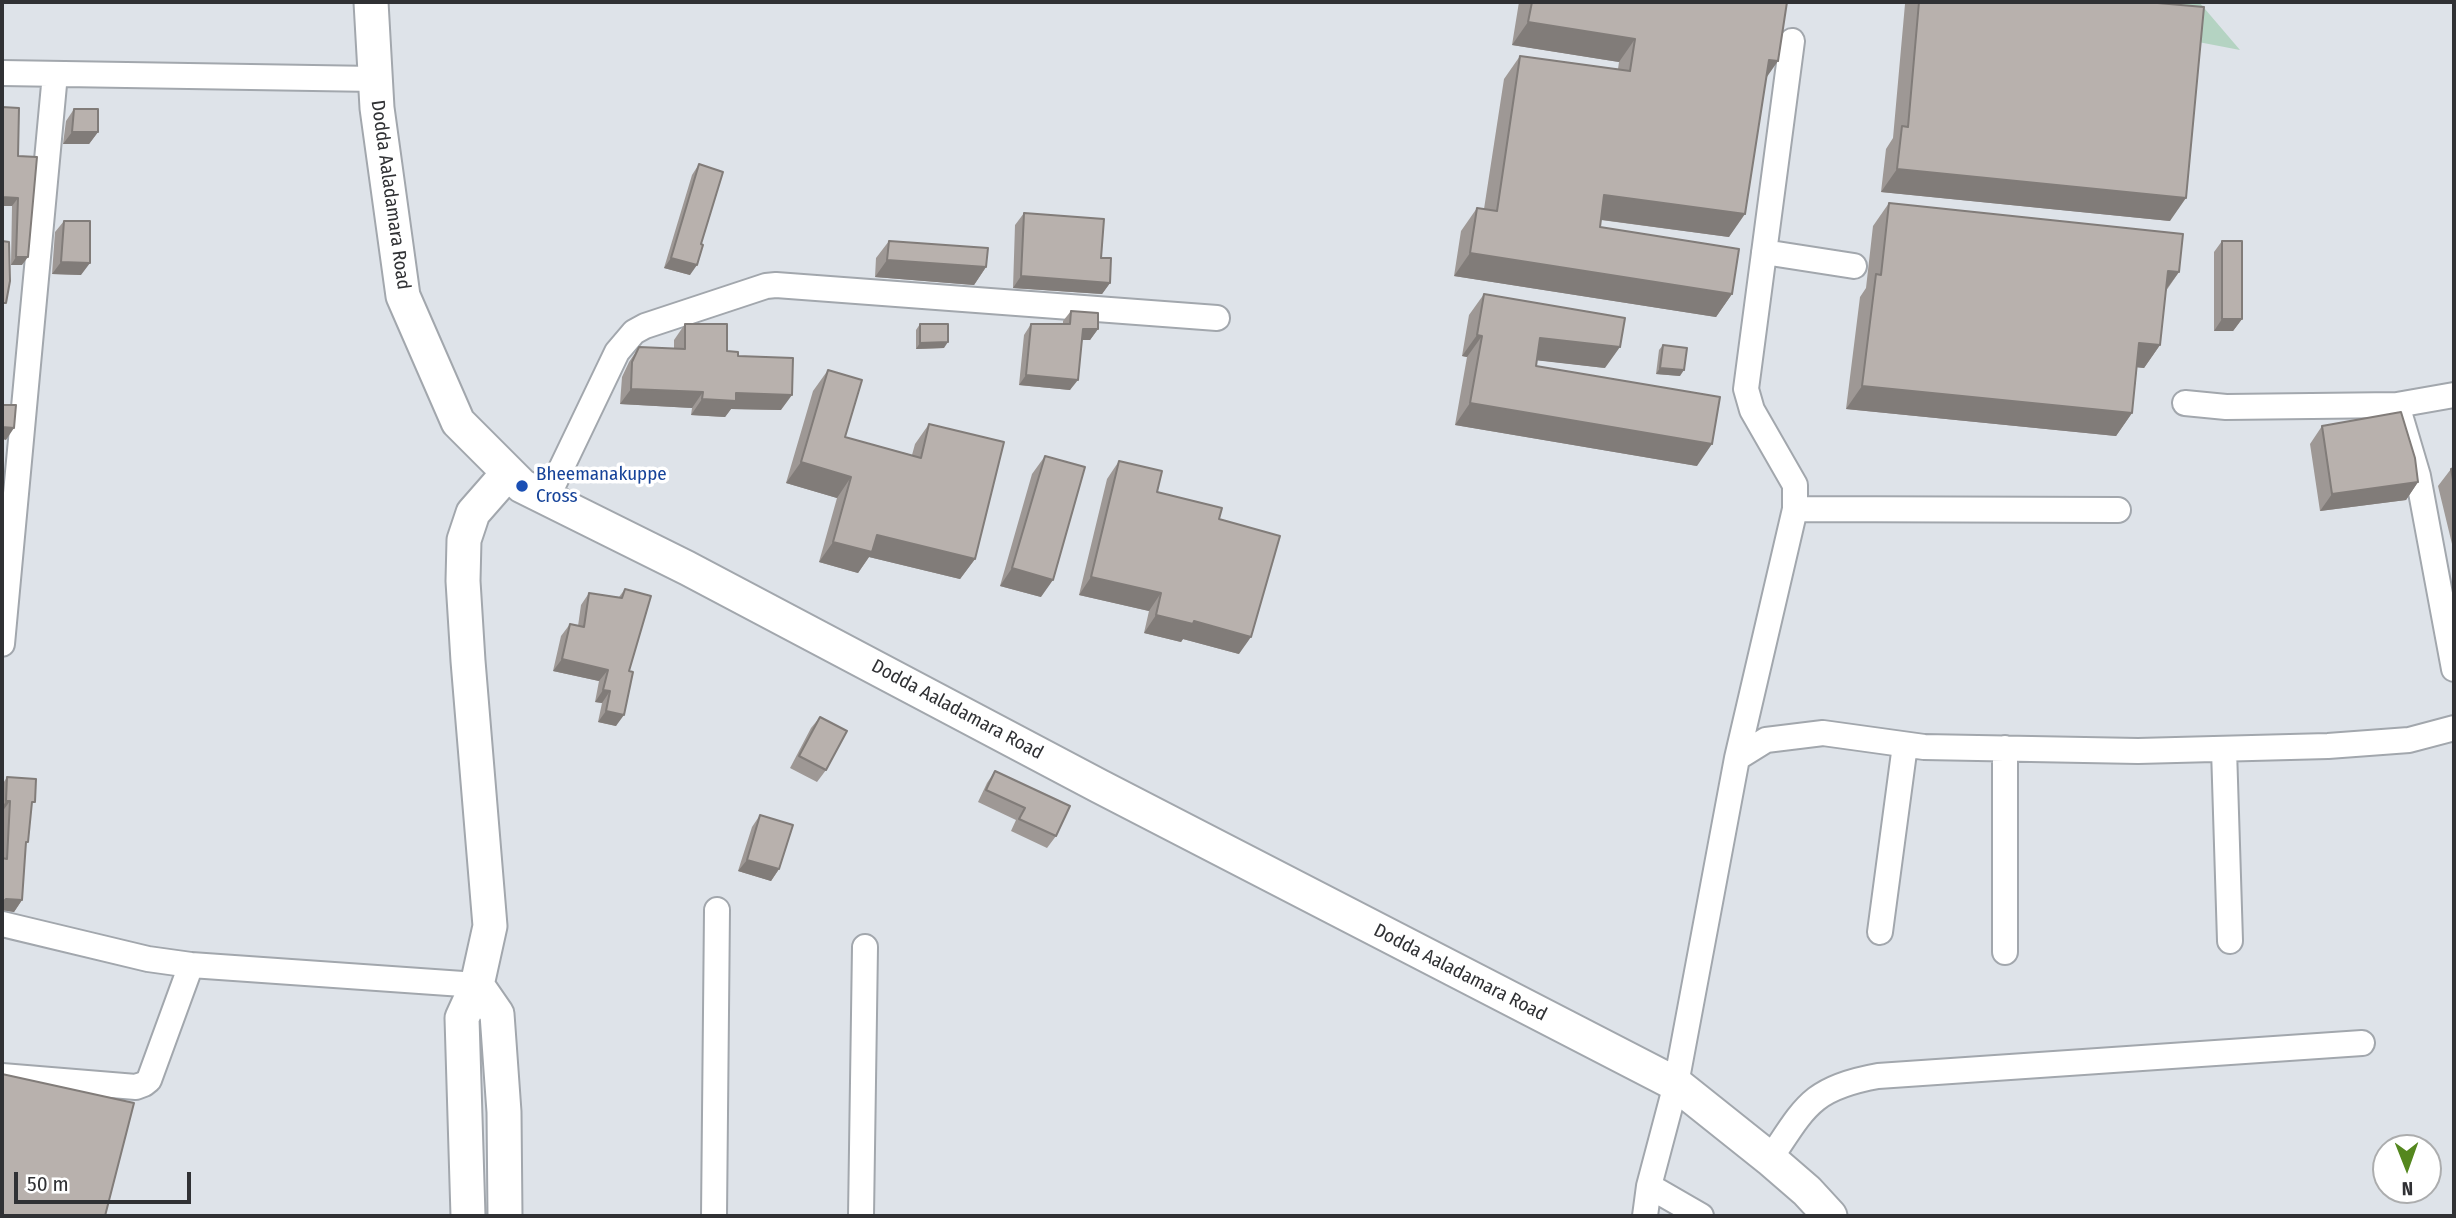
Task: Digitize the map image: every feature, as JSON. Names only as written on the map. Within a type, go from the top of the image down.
[{"type":"main road","name":"Dodda Aaladamara Road","points":[[371,2],[377,108],[403,296],[458,422],[522,486],[699,575],[1099,786],[1676,1084],[1770,1159],[1807,1191],[1830,1216]]},
{"type":"main road","points":[[468,1216],[462,1018],[477,985],[490,926],[468,661],[463,581],[464,540],[473,513],[508,473]]},
{"type":"main road","points":[[477,985],[497,1014],[504,1112],[505,1216]]},
{"type":"street","points":[[1645,1216],[1649,1186],[1676,1084],[1737,758],[1796,509],[1795,485],[1752,410],[1746,389],[1792,41]]},
{"type":"street","points":[[2,73],[375,79]]},
{"type":"street","points":[[2,644],[55,74]]},
{"type":"street","points":[[1764,252],[1854,266]]},
{"type":"street","points":[[547,498],[617,352],[626,339],[645,326],[766,286],[1217,318]]},
{"type":"street","points":[[2185,403],[2226,407],[2397,405],[2454,395]]},
{"type":"street","points":[[2397,405],[2418,476],[2454,669]]},
{"type":"street","points":[[1796,509],[2118,510]]},
{"type":"street","points":[[1737,758],[1766,740],[1824,733],[1905,745],[2138,751],[2328,746],[2409,740],[2454,728]]},
{"type":"street","points":[[1880,932],[1905,745]]},
{"type":"street","points":[[2004,748],[2005,952]]},
{"type":"street","points":[[2224,748],[2230,940]]},
{"type":"street","points":[[714,1216],[717,910]]},
{"type":"street","points":[[2,924],[148,959],[191,965],[477,985]]},
{"type":"street","points":[[861,1216],[865,947]]},
{"type":"street","points":[[2,1076],[136,1087],[144,1084],[149,1080],[191,965]]},
{"type":"street","points":[[1770,1159],[1805,1107],[1828,1090],[1854,1081],[1891,1075],[2362,1043]]},
{"type":"street","points":[[1649,1186],[1701,1216]]},
{"type":"green space","points":[[1990,2],[2199,2],[2240,50]]},
{"type":"building","points":[[1532,2],[1787,2],[1778,61],[1769,60],[1745,214],[1604,195],[1600,227],[1739,249],[1732,294],[1470,253],[1477,208],[1497,211],[1520,56],[1630,71],[1635,39],[1528,22]]},
{"type":"building","points":[[1919,2],[2146,2],[2204,7],[2186,198],[1897,169],[1902,126],[1908,127]]},
{"type":"building","points":[[2,107],[19,108],[18,156],[37,157],[28,257],[16,257],[18,198],[2,197]]},
{"type":"building","points":[[74,109],[98,109],[98,132],[72,132]]},
{"type":"building","points":[[699,164],[723,172],[697,265],[671,258]]},
{"type":"building","points":[[1889,203],[2183,234],[2179,272],[2168,271],[2160,345],[2139,343],[2132,413],[1862,386],[1876,274],[1881,275]]},
{"type":"building","points":[[1024,213],[1104,219],[1101,258],[1111,258],[1110,283],[1021,276]]},
{"type":"building","points":[[64,221],[90,221],[90,263],[61,262]]},
{"type":"building","points":[[2,241],[9,242],[10,281],[6,303],[2,303]]},
{"type":"building","points":[[889,241],[988,248],[986,267],[887,260]]},
{"type":"building","points":[[2222,241],[2242,241],[2242,319],[2222,319]]},
{"type":"building","points":[[1484,294],[1625,318],[1620,347],[1540,338],[1536,366],[1720,397],[1712,444],[1470,403],[1482,336],[1477,335]]},
{"type":"building","points":[[1071,311],[1098,313],[1098,329],[1083,329],[1078,380],[1026,375],[1031,324],[1070,324]]},
{"type":"building","points":[[685,324],[727,324],[727,351],[738,352],[738,356],[793,358],[792,395],[736,393],[736,401],[702,399],[703,392],[631,389],[632,362],[639,347],[685,349]]},
{"type":"building","points":[[920,324],[948,324],[948,342],[920,343]]},
{"type":"building","points":[[1663,345],[1687,348],[1684,370],[1660,368]]},
{"type":"building","points":[[828,370],[862,380],[845,437],[921,458],[929,424],[1004,442],[975,559],[877,535],[872,552],[833,542],[851,477],[801,462]]},
{"type":"building","points":[[2,405],[16,405],[14,428],[2,427]]},
{"type":"building","points":[[2401,412],[2415,458],[2418,482],[2332,494],[2322,426]]},
{"type":"building","points":[[1045,456],[1085,467],[1053,580],[1012,568]]},
{"type":"building","points":[[1119,461],[1162,471],[1157,492],[1222,508],[1219,519],[1280,536],[1251,637],[1194,621],[1193,624],[1156,615],[1161,593],[1091,577]]},
{"type":"building","points":[[625,589],[651,596],[629,671],[633,672],[624,715],[606,711],[610,691],[603,690],[608,670],[562,659],[570,624],[584,627],[589,593],[622,598]]},
{"type":"building","points":[[820,717],[847,731],[826,770],[799,756]]},
{"type":"building","points":[[995,771],[1070,806],[1056,836],[1019,819],[1025,808],[986,790]]},
{"type":"building","points":[[7,777],[36,779],[35,802],[32,802],[26,842],[22,900],[6,899],[2,903],[2,858],[7,859],[10,801],[6,801]]},
{"type":"building","points":[[760,815],[793,825],[779,869],[747,860]]},
{"type":"building","points":[[2,1074],[134,1103],[105,1216],[2,1216]]},
{"type":"place","name":"Bheemanakuppe Cross","points":[[522,486]]}]
